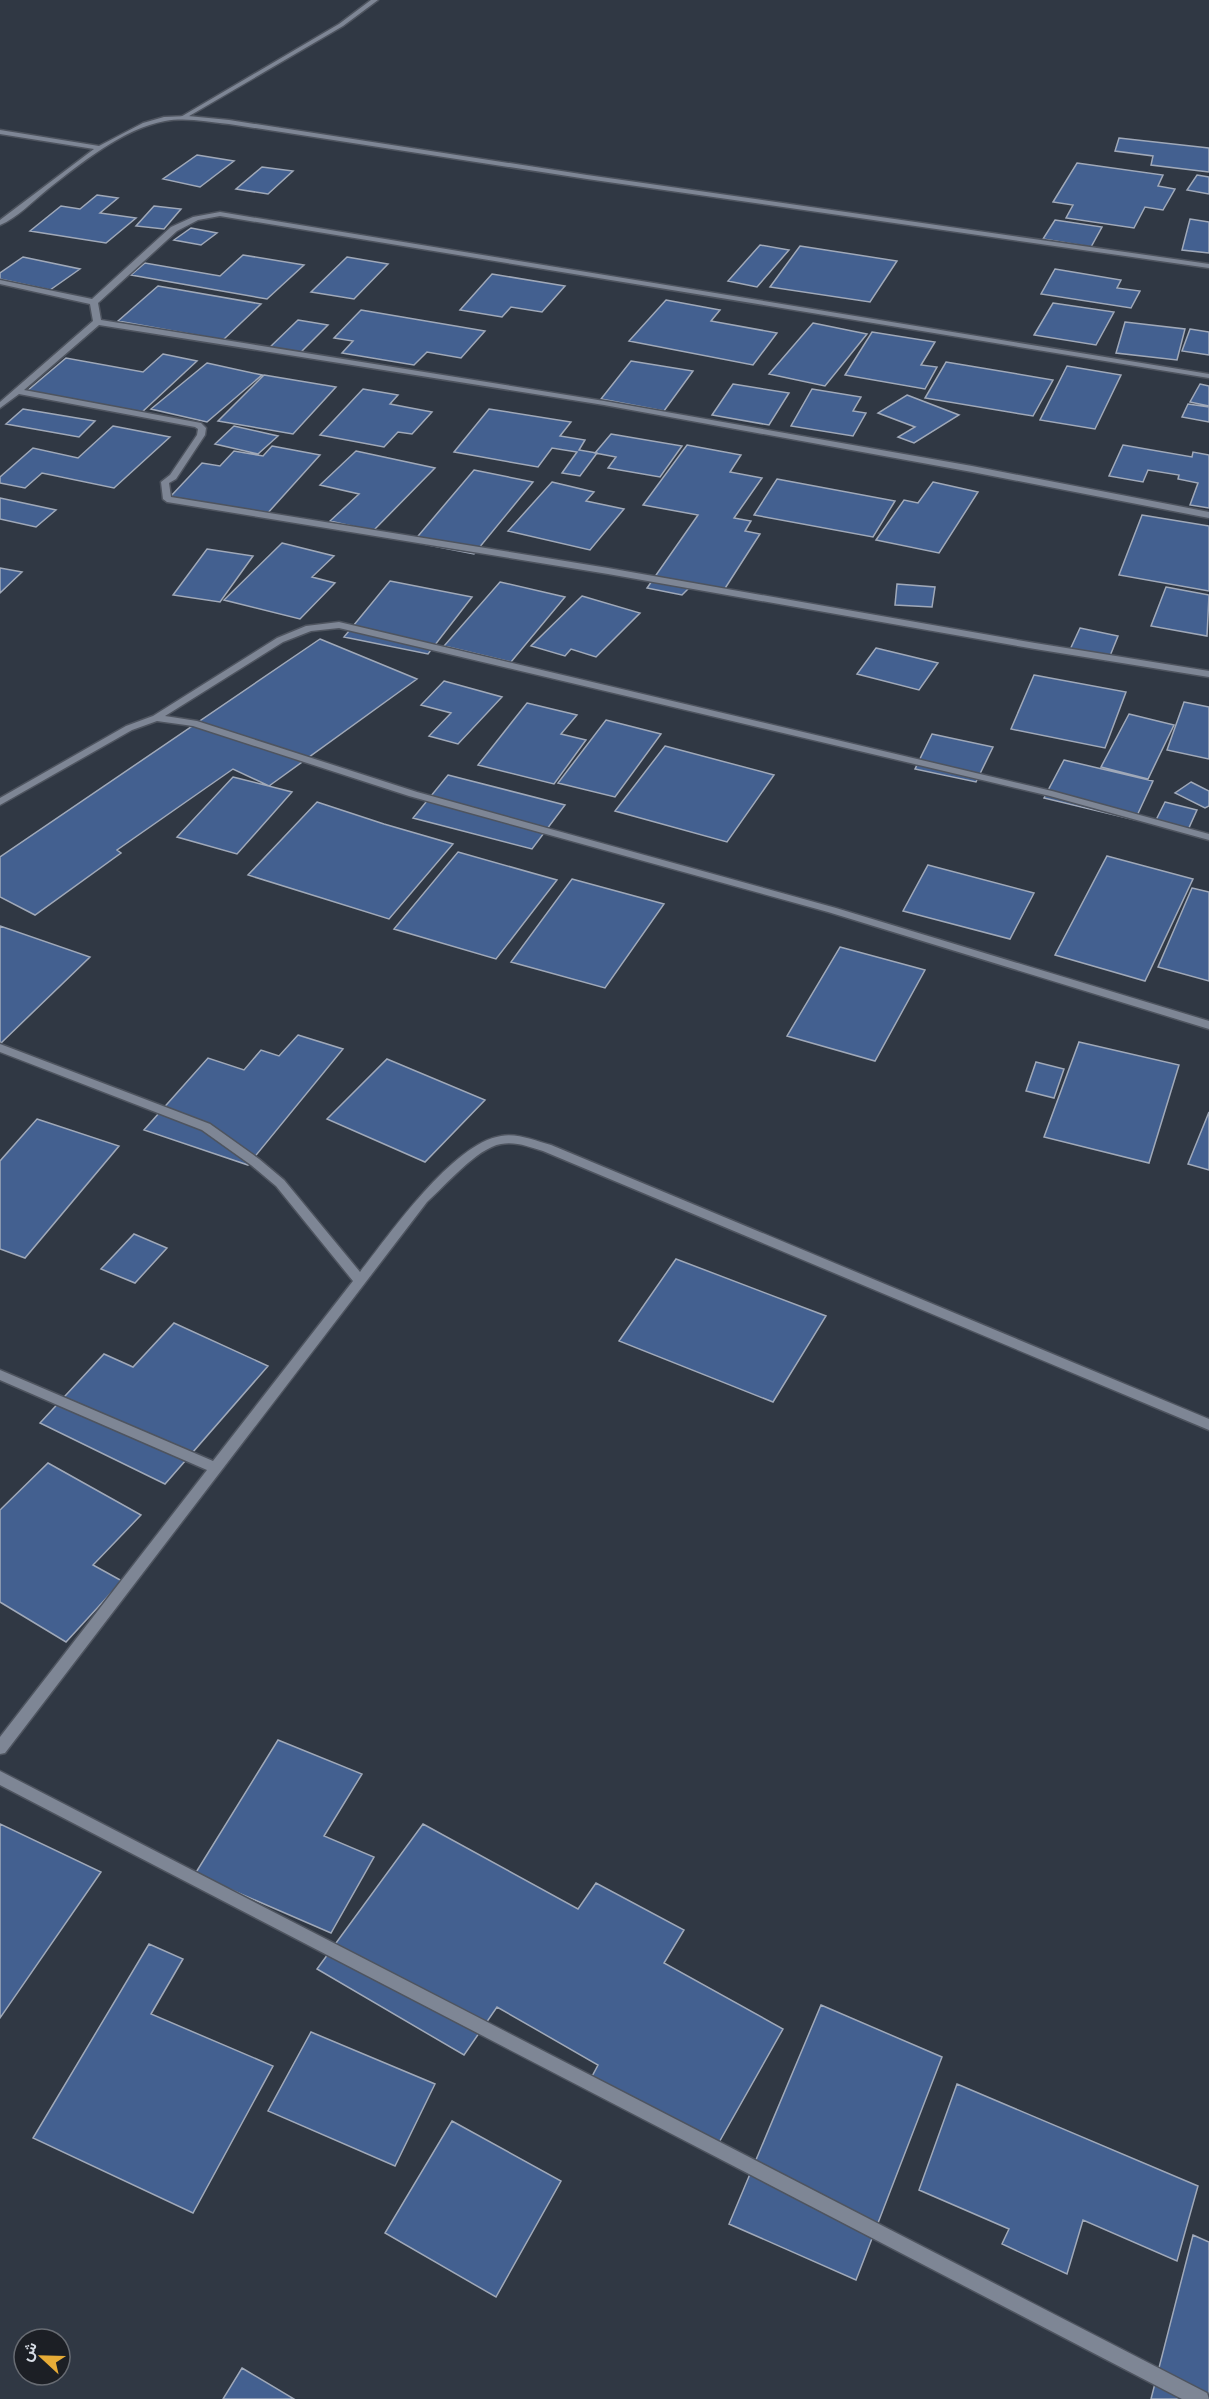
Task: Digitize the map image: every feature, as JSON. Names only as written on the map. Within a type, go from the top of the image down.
[{"type":"street","points":[[182,118],[220,98],[341,25],[375,0]]},
{"type":"street","points":[[0,223],[102,148],[143,124],[163,119],[182,118],[229,122],[587,177],[1209,266]]},
{"type":"street","points":[[0,132],[102,148]]},
{"type":"street","points":[[94,302],[174,229],[186,221],[203,215],[220,214],[1209,376]]},
{"type":"street","points":[[0,282],[94,302]]},
{"type":"street","points":[[94,302],[97,322]]},
{"type":"street","points":[[0,406],[97,322]]},
{"type":"street","points":[[97,322],[604,403],[1209,515]]},
{"type":"street","points":[[18,391],[198,425],[202,428],[201,435],[173,477],[165,482],[167,499],[608,571],[1209,674]]},
{"type":"street","points":[[0,802],[129,728],[156,718],[280,640],[309,628],[339,625],[1052,794],[1209,837]]},
{"type":"street","points":[[156,718],[194,723],[413,794],[832,909],[1209,1025]]},
{"type":"street","points":[[0,1048],[207,1127],[280,1183],[360,1281]]},
{"type":"street","points":[[0,1748],[423,1200],[464,1162],[495,1141],[519,1140],[547,1148],[633,1182],[1209,1425]]},
{"type":"street","points":[[0,1375],[216,1468]]},
{"type":"street","points":[[0,1778],[1201,2399]]},
{"type":"building","points":[[1119,138],[1209,148],[1209,172],[1151,165],[1153,156],[1115,151]]},
{"type":"building","points":[[197,155],[234,161],[200,187],[163,179]]},
{"type":"building","points":[[1077,163],[1163,175],[1158,186],[1175,189],[1163,210],[1145,207],[1134,228],[1066,218],[1073,205],[1053,202]]},
{"type":"building","points":[[262,167],[293,171],[268,194],[236,189]]},
{"type":"building","points":[[1197,175],[1209,177],[1209,194],[1187,190]]},
{"type":"building","points":[[97,195],[118,198],[100,213],[136,218],[106,243],[30,231],[61,206],[80,209]]},
{"type":"building","points":[[154,206],[181,209],[164,229],[136,226]]},
{"type":"building","points":[[1190,219],[1209,222],[1209,253],[1182,250]]},
{"type":"building","points":[[1055,220],[1102,227],[1091,247],[1043,239]]},
{"type":"building","points":[[191,228],[217,233],[201,245],[174,240]]},
{"type":"building","points":[[760,245],[789,250],[757,287],[728,281]]},
{"type":"building","points":[[800,246],[897,261],[870,302],[770,287]]},
{"type":"building","points":[[243,255],[304,265],[267,299],[131,275],[145,263],[220,276]]},
{"type":"building","points":[[23,257],[80,269],[50,290],[0,279],[0,273]]},
{"type":"building","points":[[347,257],[388,264],[354,299],[311,292]]},
{"type":"building","points":[[1055,269],[1121,280],[1117,288],[1140,291],[1131,308],[1041,294]]},
{"type":"building","points":[[492,274],[565,286],[542,312],[511,307],[502,317],[460,310]]},
{"type":"building","points":[[158,286],[261,304],[223,340],[118,321]]},
{"type":"building","points":[[666,300],[720,310],[711,321],[777,333],[753,365],[629,341]]},
{"type":"building","points":[[1053,303],[1114,312],[1096,345],[1034,335]]},
{"type":"building","points":[[361,310],[485,331],[461,358],[427,352],[414,365],[342,353],[353,341],[334,338]]},
{"type":"building","points":[[298,320],[328,325],[299,354],[268,349]]},
{"type":"building","points":[[1125,322],[1185,329],[1177,360],[1116,353]]},
{"type":"building","points":[[813,323],[867,334],[825,386],[769,374]]},
{"type":"building","points":[[1190,329],[1209,332],[1209,355],[1182,351]]},
{"type":"building","points":[[872,332],[935,342],[921,365],[937,367],[925,389],[845,375]]},
{"type":"building","points":[[163,354],[197,361],[141,413],[27,391],[66,358],[143,372]]},
{"type":"building","points":[[631,361],[693,371],[664,411],[601,399]]},
{"type":"building","points":[[946,362],[1053,380],[1033,416],[925,398]]},
{"type":"building","points":[[207,363],[262,375],[207,422],[151,409]]},
{"type":"building","points":[[1067,366],[1121,375],[1095,429],[1040,420]]},
{"type":"building","points":[[264,375],[336,387],[293,434],[218,421]]},
{"type":"building","points":[[733,384],[789,393],[769,425],[712,415]]},
{"type":"building","points":[[1200,384],[1209,386],[1209,406],[1190,402]]},
{"type":"building","points":[[363,389],[398,395],[390,404],[432,412],[412,434],[398,432],[384,447],[320,435]]},
{"type":"building","points":[[812,389],[861,397],[853,411],[866,413],[853,436],[791,426]]},
{"type":"building","points":[[907,395],[959,415],[914,443],[898,437],[915,427],[878,413]]},
{"type":"building","points":[[1188,404],[1209,407],[1209,422],[1182,417]]},
{"type":"building","points":[[23,409],[95,421],[79,437],[6,424]]},
{"type":"building","points":[[489,409],[571,422],[560,436],[585,440],[579,450],[597,453],[580,476],[562,473],[577,452],[552,448],[538,467],[454,452]]},
{"type":"building","points":[[113,426],[170,437],[114,488],[42,473],[25,488],[0,483],[0,477],[33,448],[78,458]]},
{"type":"building","points":[[234,426],[278,436],[258,454],[215,444]]},
{"type":"building","points":[[611,434],[682,446],[660,477],[608,468],[616,457],[595,453]]},
{"type":"building","points":[[687,445],[741,455],[730,472],[762,478],[734,518],[751,521],[745,531],[760,534],[722,593],[693,584],[682,595],[647,588],[698,515],[643,505]]},
{"type":"building","points":[[1123,445],[1192,457],[1193,452],[1209,455],[1209,508],[1190,505],[1198,483],[1178,479],[1179,475],[1148,470],[1143,482],[1109,476]]},
{"type":"building","points":[[272,446],[320,455],[266,515],[170,497],[202,463],[220,466],[234,451],[263,456]]},
{"type":"building","points":[[356,451],[435,468],[373,531],[330,521],[359,494],[320,485]]},
{"type":"building","points":[[474,470],[533,482],[474,554],[413,542]]},
{"type":"building","points":[[777,479],[895,501],[873,537],[754,515]]},
{"type":"building","points":[[552,482],[594,492],[586,501],[624,509],[590,550],[508,531]]},
{"type":"building","points":[[933,482],[978,492],[939,553],[876,540],[904,500],[918,503]]},
{"type":"building","points":[[0,498],[56,510],[36,527],[0,519]]},
{"type":"building","points":[[1142,515],[1209,526],[1209,591],[1119,575]]},
{"type":"building","points":[[282,543],[334,556],[312,577],[335,583],[300,619],[224,600]]},
{"type":"building","points":[[207,549],[253,556],[220,602],[173,595]]},
{"type":"building","points":[[0,568],[22,572],[0,593]]},
{"type":"building","points":[[390,581],[472,597],[428,654],[344,637]]},
{"type":"building","points":[[500,582],[565,597],[511,662],[444,646]]},
{"type":"building","points":[[897,584],[935,587],[932,607],[895,605]]},
{"type":"building","points":[[1166,587],[1209,595],[1207,636],[1151,626]]},
{"type":"building","points":[[582,596],[640,613],[596,657],[571,649],[565,656],[531,646]]},
{"type":"building","points":[[1080,628],[1118,636],[1108,661],[1068,654]]},
{"type":"building","points":[[320,639],[417,679],[269,786],[233,769],[117,850],[121,853],[35,915],[0,897],[0,857]]},
{"type":"building","points":[[876,648],[938,663],[919,690],[857,674]]},
{"type":"building","points":[[1034,675],[1126,692],[1105,748],[1011,729]]},
{"type":"building","points":[[444,681],[502,697],[458,744],[429,736],[451,713],[421,705]]},
{"type":"building","points":[[1184,702],[1209,707],[1209,759],[1167,750]]},
{"type":"building","points":[[527,703],[577,715],[561,734],[586,740],[554,784],[478,765]]},
{"type":"building","points":[[1129,714],[1174,725],[1148,779],[1101,767]]},
{"type":"building","points":[[606,720],[661,734],[615,797],[558,783]]},
{"type":"building","points":[[932,734],[993,747],[976,782],[915,769]]},
{"type":"building","points":[[665,746],[774,775],[727,842],[615,811]]},
{"type":"building","points":[[1064,760],[1153,781],[1135,820],[1044,798]]},
{"type":"building","points":[[448,775],[565,805],[532,849],[413,818]]},
{"type":"building","points":[[233,777],[292,792],[237,854],[177,837]]},
{"type":"building","points":[[1191,782],[1209,791],[1209,806],[1205,808],[1175,793]]},
{"type":"building","points":[[317,802],[453,844],[389,919],[248,875]]},
{"type":"building","points":[[1165,802],[1197,810],[1187,832],[1154,824]]},
{"type":"building","points":[[458,852],[557,880],[496,959],[394,929]]},
{"type":"building","points":[[1107,856],[1193,879],[1145,981],[1055,955]]},
{"type":"building","points":[[928,865],[1034,893],[1010,939],[903,911]]},
{"type":"building","points":[[572,879],[664,904],[605,988],[511,962]]},
{"type":"building","points":[[1192,888],[1209,892],[1209,981],[1158,967]]},
{"type":"building","points":[[0,926],[90,957],[0,1044]]},
{"type":"building","points":[[840,947],[925,970],[875,1061],[787,1036]]},
{"type":"building","points":[[298,1035],[343,1049],[248,1165],[144,1130],[208,1058],[244,1070],[261,1050],[279,1056]]},
{"type":"building","points":[[1079,1042],[1179,1065],[1149,1163],[1044,1137]]},
{"type":"building","points":[[387,1059],[485,1100],[425,1162],[327,1119]]},
{"type":"building","points":[[1036,1062],[1064,1069],[1054,1098],[1026,1091]]},
{"type":"building","points":[[1209,1112],[1209,1170],[1188,1164]]},
{"type":"building","points":[[37,1119],[119,1146],[25,1258],[0,1249],[0,1161]]},
{"type":"building","points":[[134,1234],[167,1248],[135,1283],[101,1269]]},
{"type":"building","points":[[676,1259],[826,1316],[773,1402],[619,1341]]},
{"type":"building","points":[[174,1323],[268,1366],[165,1484],[40,1423],[104,1354],[133,1367]]},
{"type":"building","points":[[48,1463],[141,1515],[93,1565],[122,1581],[66,1642],[0,1602],[0,1510]]},
{"type":"building","points":[[278,1740],[362,1774],[324,1836],[374,1857],[331,1933],[195,1874]]},
{"type":"building","points":[[0,1824],[101,1872],[0,2018]]},
{"type":"building","points":[[423,1824],[578,1909],[596,1883],[684,1930],[664,1963],[783,2029],[713,2153],[589,2082],[598,2065],[497,2007],[464,2055],[317,1969]]},
{"type":"building","points":[[149,1944],[183,1959],[151,2014],[273,2066],[193,2213],[33,2138]]},
{"type":"building","points":[[821,2005],[942,2057],[856,2280],[729,2224]]},
{"type":"building","points":[[311,2032],[435,2084],[395,2166],[268,2111]]},
{"type":"building","points":[[957,2084],[1198,2186],[1177,2261],[1083,2220],[1067,2274],[1002,2244],[1009,2229],[919,2190]]},
{"type":"building","points":[[452,2121],[561,2181],[496,2297],[385,2233]]},
{"type":"building","points":[[1193,2235],[1209,2242],[1209,2399],[1151,2399]]},
{"type":"building","points":[[242,2368],[294,2399],[223,2399]]}]
